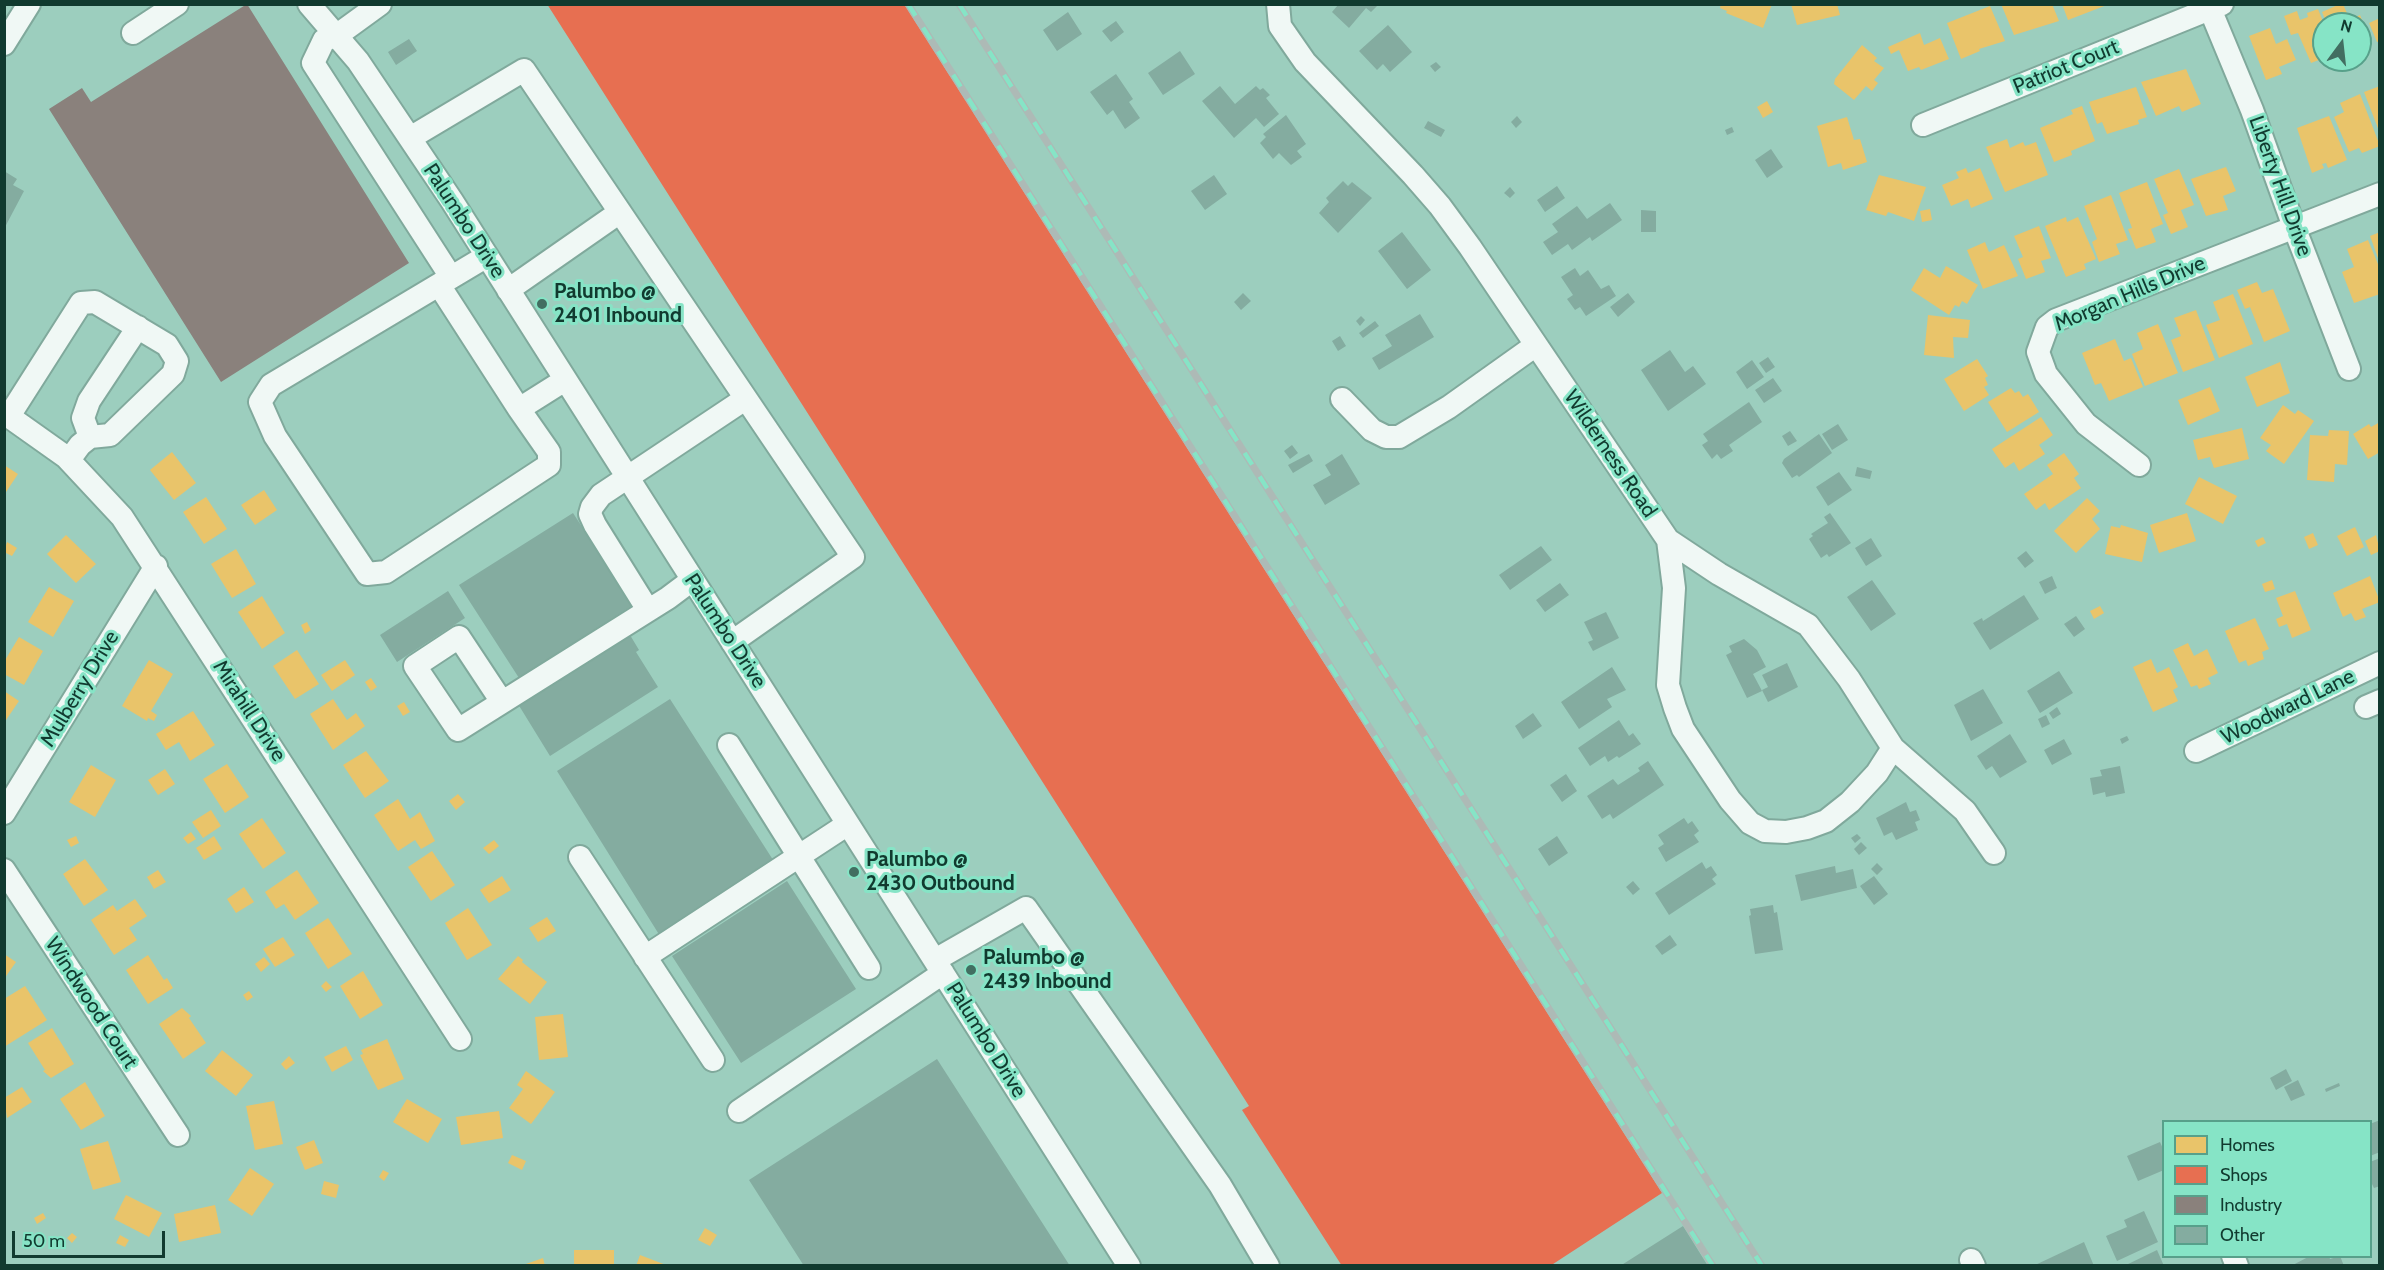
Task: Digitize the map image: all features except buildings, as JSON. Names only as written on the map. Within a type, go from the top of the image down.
[{"type":"street","points":[[4,44],[28,4]]},
{"type":"street","points":[[133,33],[177,4]]},
{"type":"street","name":"Palumbo Drive","points":[[309,4],[358,61],[487,256],[1129,1266]]},
{"type":"street","points":[[380,4],[336,36],[324,40],[313,63],[445,281],[519,409],[549,452],[549,465],[386,572],[367,574],[275,436],[260,402],[271,385],[445,281],[487,256]]},
{"type":"street","name":"Wilderness Road","points":[[1278,4],[1281,26],[1305,62],[1440,206],[1668,540],[1719,574],[1808,625],[1829,650],[1893,748],[1965,811],[1994,853]]},
{"type":"street","name":"Patriot Court","points":[[1923,125],[2213,6]]},
{"type":"street","name":"Liberty Hill Drive","points":[[2213,6],[2349,369]]},
{"type":"street","points":[[410,138],[524,70],[853,557],[732,642]]},
{"type":"street","name":"Morgan Hills Drive","points":[[2139,465],[2086,424],[2046,374],[2038,352],[2048,327],[2056,320],[2379,194]]},
{"type":"street","points":[[508,290],[620,212]]},
{"type":"street","points":[[7,415],[81,303],[95,302],[167,345],[177,361],[173,374],[111,435],[90,437],[80,445],[69,460]]},
{"type":"street","points":[[90,437],[83,418],[89,401],[138,327]]},
{"type":"street","points":[[1342,399],[1372,430],[1386,437],[1398,438],[1449,407],[1536,345]]},
{"type":"street","points":[[519,409],[565,380]]},
{"type":"street","points":[[648,610],[590,514],[592,507],[601,495],[746,399]]},
{"type":"street","name":"Mirahill Drive","points":[[7,415],[69,460],[122,518],[156,566],[460,1039]]},
{"type":"street","points":[[1668,540],[1674,588],[1668,685],[1674,708],[1683,729],[1730,800],[1750,823],[1765,831],[1786,832],[1807,828],[1826,820],[1857,795],[1877,773],[1893,748]]},
{"type":"street","name":"Mulberry Drive","points":[[4,813],[156,566]]},
{"type":"street","points":[[502,702],[692,580]]},
{"type":"street","name":"Woodward Lane","points":[[2196,751],[2379,663]]},
{"type":"street","points":[[729,745],[869,968]]},
{"type":"street","points":[[645,957],[848,824]]},
{"type":"street","points":[[580,857],[713,1060]]},
{"type":"street","name":"Windwood Court","points":[[4,870],[178,1135]]},
{"type":"street","points":[[739,1111],[939,967],[1026,908],[1220,1185],[1268,1266]]},
{"type":"railway","points":[[908,4],[1713,1266]]},
{"type":"railway","points":[[959,4],[1762,1266]]},
{"type":"place","name":"Palumbo @ 2401 Inbound","points":[[542,304]]},
{"type":"place","name":"Palumbo @ 2430 Outbound","points":[[854,872]]},
{"type":"place","name":"Palumbo @ 2439 Inbound","points":[[971,970]]}]
